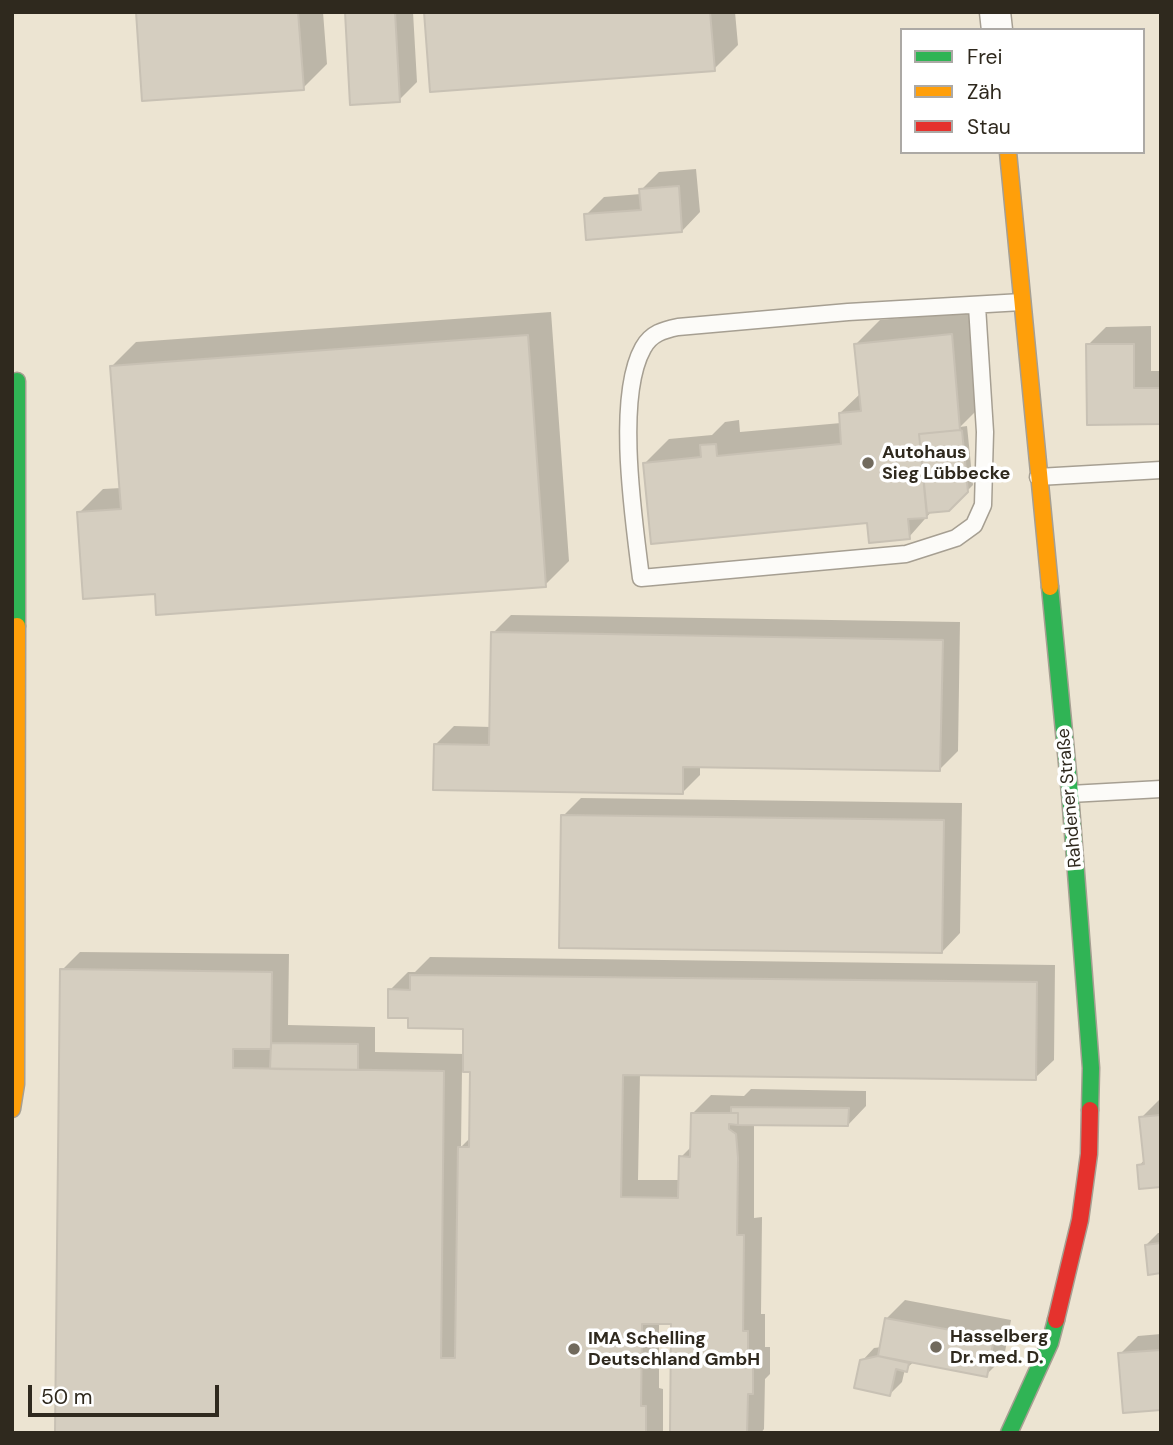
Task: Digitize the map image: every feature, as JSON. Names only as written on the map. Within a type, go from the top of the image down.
[{"type":"street","name":"Rahdener Straße","points":[[1008,154],[1070,794],[1091,1068],[1089,1154],[1080,1220],[1065,1287],[1050,1343],[1009,1433]]},
{"type":"street","points":[[12,1109],[16,1084],[17,381]]},
{"type":"street","points":[[1027,1433],[1028,1395]]},
{"type":"lane","points":[[977,306],[985,432],[983,505],[974,525],[956,538],[905,554],[641,578],[631,492],[629,419],[633,373],[643,346],[657,332],[678,327],[822,314],[1022,302]]},
{"type":"lane","points":[[1038,477],[1161,470]]},
{"type":"lane","points":[[1070,794],[1161,789]]},
{"type":"building","points":[[136,12],[298,12],[304,90],[142,101]]},
{"type":"building","points":[[345,12],[395,12],[400,102],[350,105]]},
{"type":"building","points":[[424,12],[710,12],[715,71],[430,92]]},
{"type":"building","points":[[679,186],[682,232],[586,240],[584,214],[641,210],[639,189]]},
{"type":"building","points":[[952,334],[960,430],[919,434],[927,518],[908,519],[910,539],[869,543],[867,523],[651,544],[643,463],[701,457],[700,445],[716,444],[717,456],[841,444],[839,413],[861,411],[854,344]]},
{"type":"building","points":[[528,335],[546,587],[156,615],[155,594],[83,599],[77,512],[121,509],[110,366]]},
{"type":"building","points":[[1086,344],[1134,344],[1134,388],[1161,388],[1161,424],[1087,425]]},
{"type":"building","points":[[960,430],[968,492],[949,511],[927,513],[919,434]]},
{"type":"building","points":[[491,632],[943,640],[940,771],[683,767],[683,794],[433,790],[434,744],[489,745]]},
{"type":"building","points":[[561,815],[944,820],[942,953],[559,948]]},
{"type":"building","points":[[60,969],[272,972],[271,1049],[233,1049],[233,1068],[444,1071],[441,1358],[455,1358],[458,1147],[469,1147],[470,1072],[463,1072],[463,1029],[408,1028],[408,1018],[388,1018],[388,989],[410,990],[410,975],[1037,982],[1036,1080],[623,1075],[621,1197],[678,1198],[679,1156],[690,1157],[691,1113],[738,1113],[738,1125],[729,1124],[729,1129],[736,1134],[738,1158],[737,1235],[744,1235],[743,1331],[748,1331],[748,1364],[753,1364],[753,1394],[748,1394],[747,1433],[670,1433],[671,1324],[642,1324],[641,1406],[646,1406],[646,1433],[55,1433]]},
{"type":"building","points":[[271,1043],[358,1044],[358,1070],[270,1069]]},
{"type":"building","points":[[731,1107],[849,1108],[848,1126],[738,1125],[738,1113],[731,1113]]},
{"type":"building","points":[[1161,1115],[1161,1187],[1139,1189],[1137,1165],[1144,1164],[1139,1117]]},
{"type":"building","points":[[1161,1243],[1161,1273],[1148,1275],[1145,1245]]},
{"type":"building","name":"Hasselberg Dr. med. D.","points":[[885,1318],[994,1338],[987,1377],[878,1356]]},
{"type":"building","points":[[1161,1350],[1161,1410],[1123,1413],[1118,1353]]},
{"type":"building","points":[[878,1356],[909,1363],[907,1372],[896,1369],[890,1396],[854,1388],[860,1360]]},
{"type":"traffic: fast","points":[[17,381],[17,626]]},
{"type":"traffic: fast","points":[[1050,587],[1070,794],[1091,1068],[1090,1110]]},
{"type":"traffic: fast","points":[[1009,1433],[1050,1343],[1056,1320]]},
{"type":"traffic: slow","points":[[1008,154],[1050,587]]},
{"type":"traffic: slow","points":[[12,1109],[16,1084],[17,626]]},
{"type":"traffic: jam","points":[[1056,1320],[1080,1220],[1089,1154],[1090,1110]]},
{"type":"place","name":"Autohaus Sieg Lübbecke","points":[[868,463]]},
{"type":"place","name":"Hasselberg Dr. med. D.","points":[[936,1347]]},
{"type":"place","name":"IMA Schelling Deutschland GmbH","points":[[574,1349]]}]
